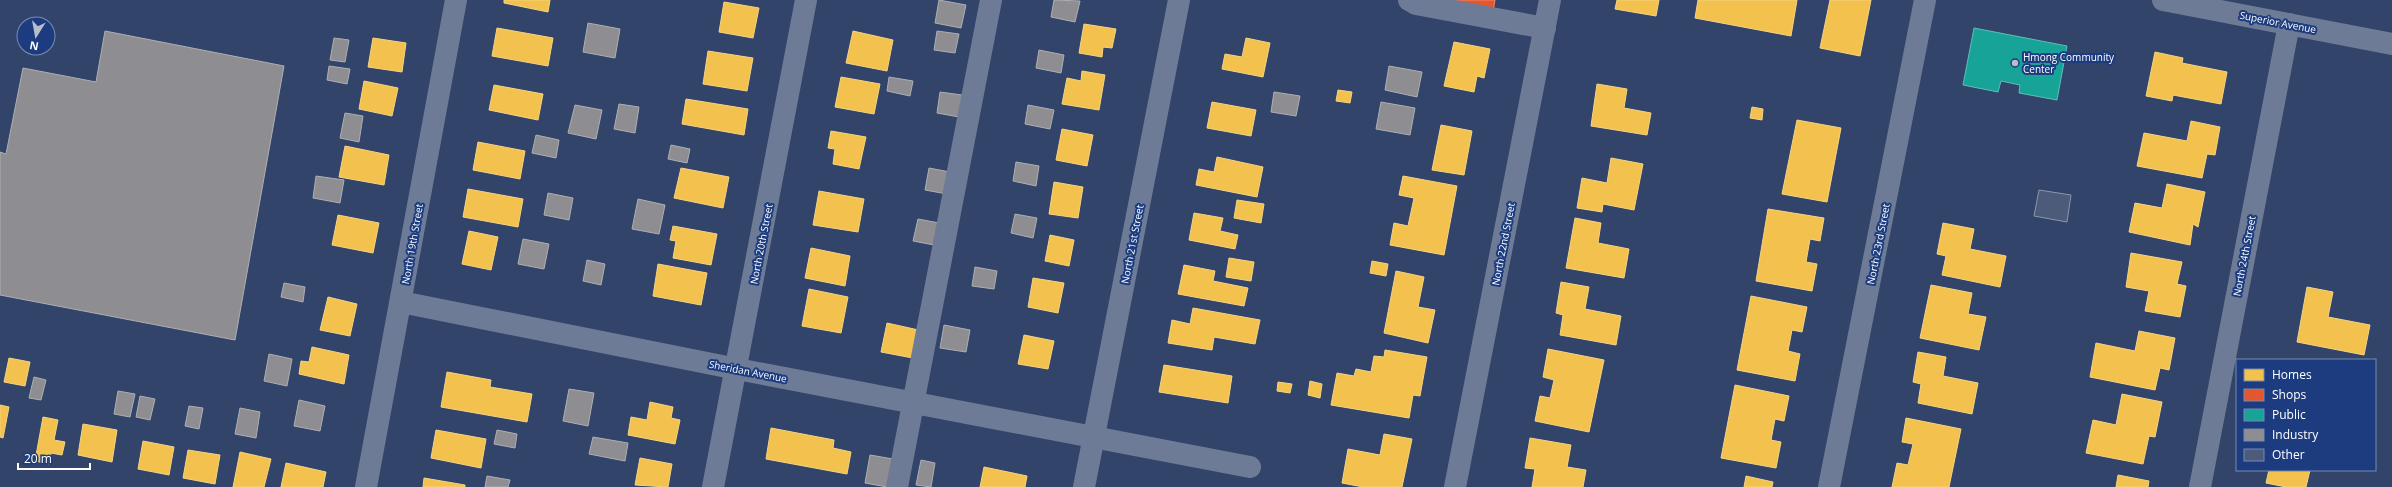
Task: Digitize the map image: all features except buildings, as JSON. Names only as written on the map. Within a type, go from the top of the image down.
[{"type":"street","name":"North 19th Street","points":[[366,487],[456,0]]},
{"type":"street","name":"North 20th Street","points":[[713,487],[737,369],[806,0]]},
{"type":"street","points":[[897,487],[915,402],[991,0]]},
{"type":"street","name":"North 21st Street","points":[[1084,487],[1095,437],[1179,0]]},
{"type":"street","points":[[1409,0],[1416,4],[1545,28]]},
{"type":"street","name":"North 22nd Street","points":[[1455,487],[1550,0]]},
{"type":"street","name":"North 23rd Street","points":[[1829,487],[1925,0]]},
{"type":"street","name":"Superior Avenue","points":[[2163,0],[2392,44]]},
{"type":"street","name":"North 24th Street","points":[[2200,487],[2289,24]]},
{"type":"street","name":"Sheridan Avenue","points":[[401,302],[737,369],[1250,467]]},
{"type":"place","name":"Hmong Community Center","points":[[2015,63]]}]
